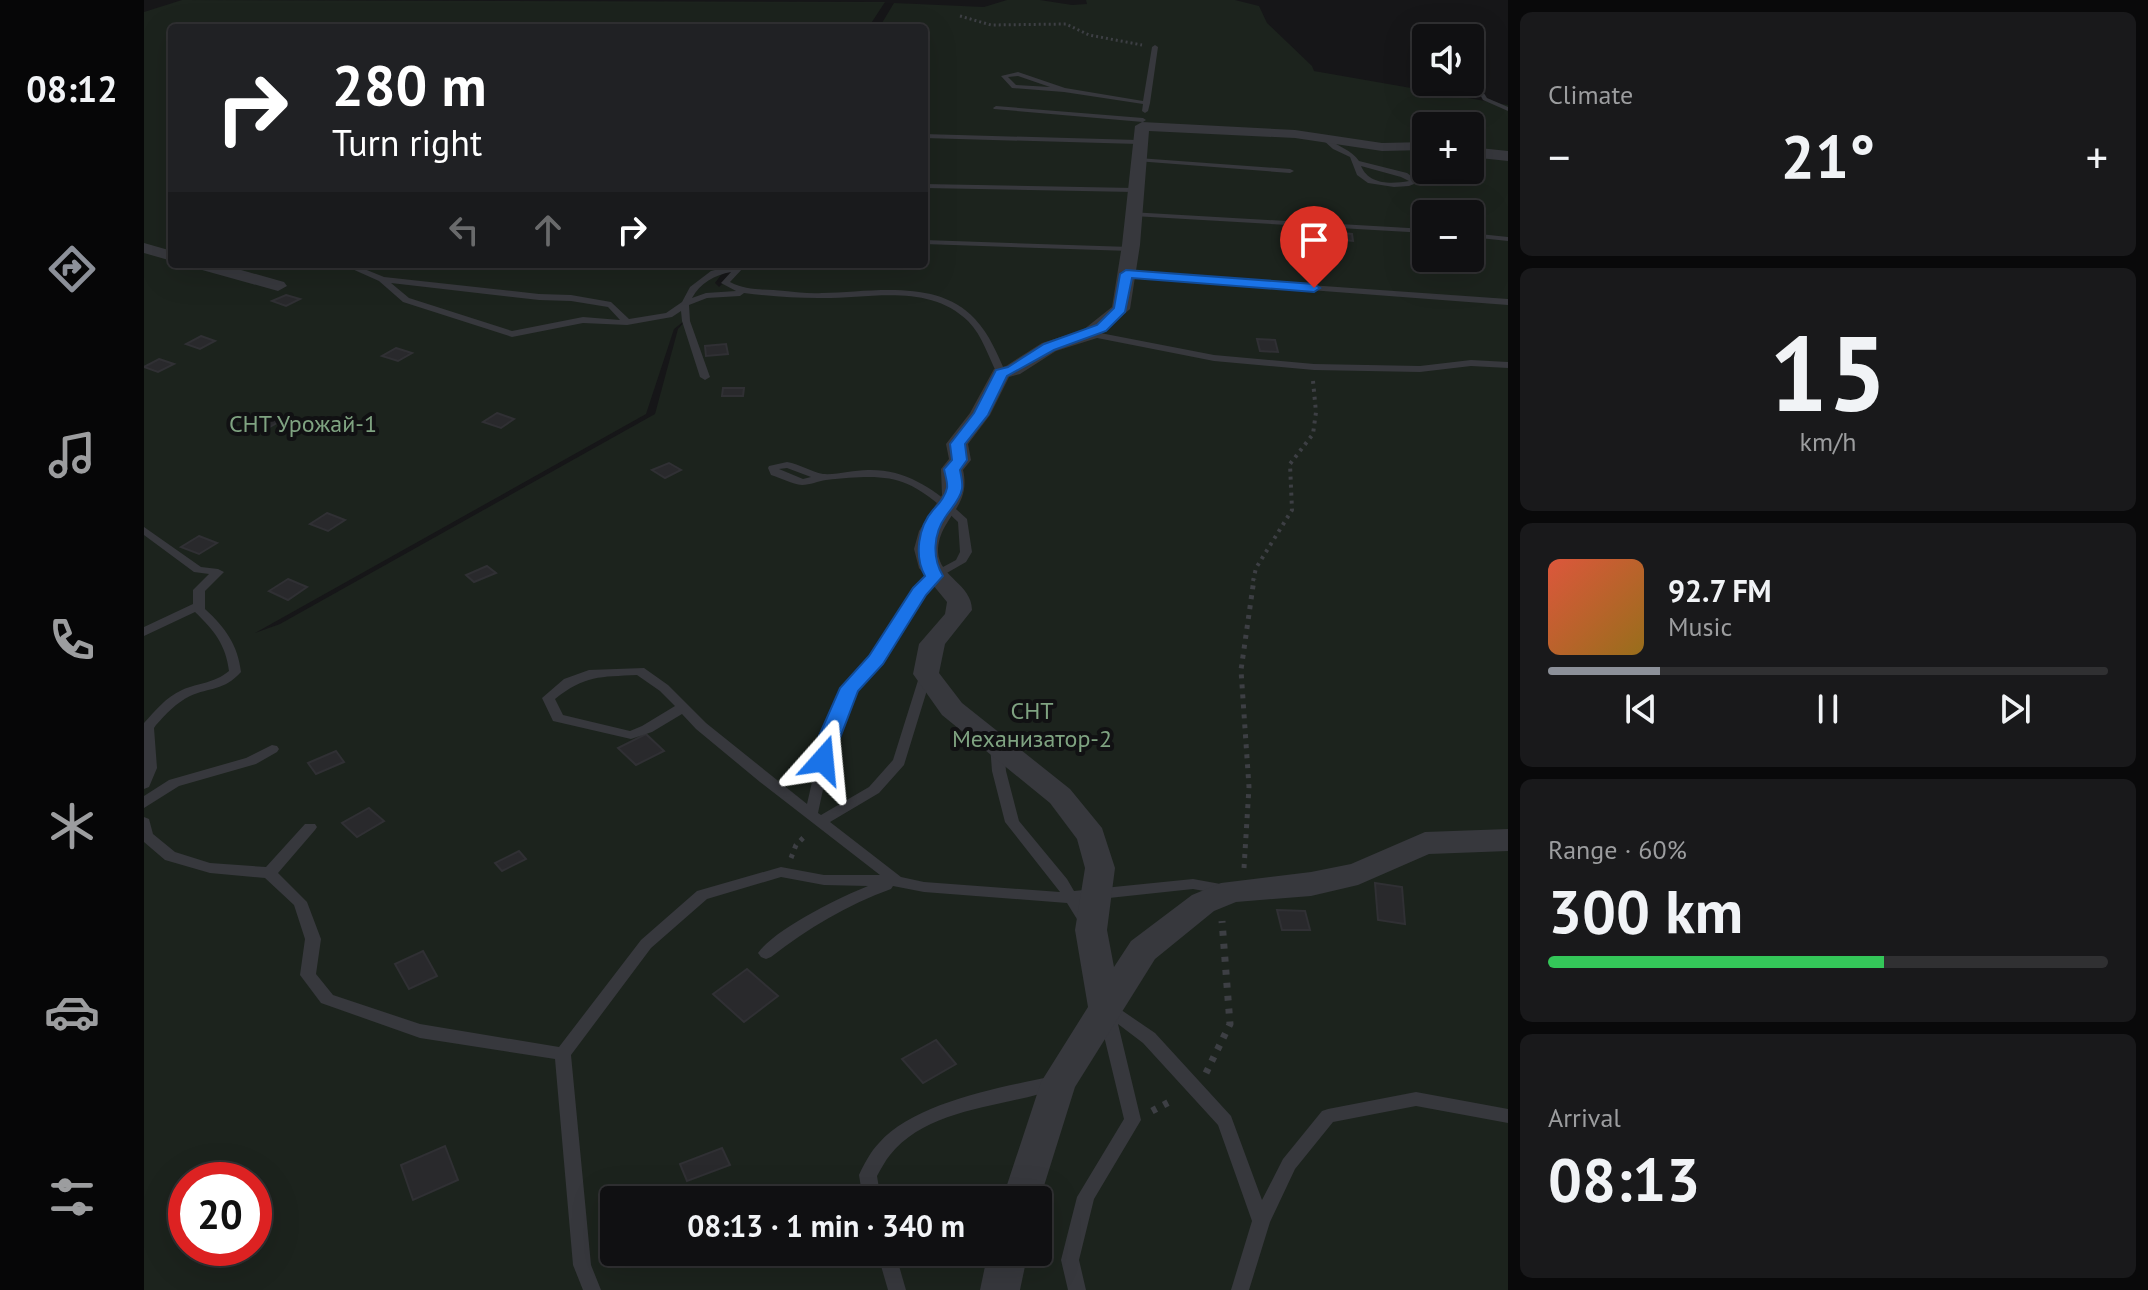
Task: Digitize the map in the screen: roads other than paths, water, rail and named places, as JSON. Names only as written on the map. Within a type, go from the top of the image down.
[{"type":"street","points":[[1105,1006],[1084,895],[1100,868],[1091,836],[1060,796],[997,742],[952,709],[926,674],[932,642],[959,613],[960,605],[954,591],[934,576],[927,564],[926,548],[938,514],[947,505],[955,488],[952,469],[960,460],[957,444],[980,415],[1001,373],[1013,370],[1049,347],[1090,334],[1121,309],[1142,123],[1263,132],[1382,147],[1412,146]]},
{"type":"street","points":[[1484,153],[1508,156]]},
{"type":"street","points":[[144,248],[168,255]]},
{"type":"street","points":[[215,268],[278,286]]},
{"type":"street","points":[[1026,1186],[1059,1082],[1105,1006],[1143,950],[1203,903],[1232,891],[1311,884],[1358,874],[1425,843],[1508,840]]},
{"type":"street","points":[[1000,1290],[1005,1266]]},
{"type":"lane","points":[[996,108],[1142,123],[1154,49]]},
{"type":"lane","points":[[1064,90],[1018,74],[1004,76],[1014,87],[1064,90],[1147,103]]},
{"type":"lane","points":[[1483,96],[1508,109]]},
{"type":"lane","points":[[928,136],[1138,142]]},
{"type":"lane","points":[[1325,139],[1357,163],[1404,175],[1415,182],[1401,185],[1369,180],[1358,170],[1357,163]]},
{"type":"lane","points":[[1138,160],[1290,171]]},
{"type":"lane","points":[[928,186],[1134,190]]},
{"type":"lane","points":[[1133,214],[1412,230]]},
{"type":"lane","points":[[1484,236],[1508,239]]},
{"type":"lane","points":[[928,242],[1130,249]]},
{"type":"lane","points":[[355,268],[382,279],[571,298],[611,305],[627,322]]},
{"type":"lane","points":[[705,377],[686,321],[685,304],[693,289],[714,273],[733,268]]},
{"type":"lane","points":[[739,268],[725,283],[743,290],[817,296],[881,291],[941,298],[986,334],[1001,373]]},
{"type":"lane","points":[[1126,274],[1508,302]]},
{"type":"lane","points":[[382,279],[406,300],[512,334],[583,320],[627,322],[669,315],[685,304],[706,296],[763,292]]},
{"type":"lane","points":[[1090,334],[1214,358],[1314,367],[1420,369],[1471,363],[1508,365]]},
{"type":"lane","points":[[815,819],[828,738],[850,688],[876,660],[919,592],[934,576],[960,562],[966,552],[963,521],[913,479],[894,474],[825,477]]},
{"type":"lane","points":[[144,530],[198,570],[218,572],[199,590],[199,610],[223,630],[234,654],[235,672],[218,687],[184,693],[162,710],[148,727],[150,768],[144,784]]},
{"type":"lane","points":[[144,632],[199,606]]},
{"type":"lane","points":[[683,707],[631,735],[558,718],[548,698],[568,682],[593,673],[640,671],[683,707],[815,819],[897,881]]},
{"type":"lane","points":[[815,819],[874,790],[899,762],[926,674]]},
{"type":"lane","points":[[997,742],[999,771],[1012,822],[1084,895]]},
{"type":"lane","points":[[144,803],[174,783],[251,761],[272,749]]},
{"type":"lane","points":[[144,822],[146,836],[170,856],[210,868],[269,873],[300,902],[313,939],[308,975],[327,999],[420,1031],[563,1054]]},
{"type":"lane","points":[[269,873],[310,827]]},
{"type":"lane","points":[[592,1290],[582,1265],[563,1054],[646,944],[702,895],[781,872],[824,880],[897,881],[980,892],[1084,895],[1193,884],[1232,891]]},
{"type":"lane","points":[[766,953],[793,931],[835,907],[862,893],[897,881]]},
{"type":"lane","points":[[1105,1006],[1149,1038],[1225,1121],[1261,1221]]},
{"type":"lane","points":[[1077,1290],[1070,1260],[1086,1197],[1133,1120],[1105,1006]]},
{"type":"lane","points":[[870,1186],[868,1175],[886,1146],[925,1120],[975,1100],[1059,1082]]},
{"type":"lane","points":[[1240,1290],[1261,1221],[1289,1164],[1328,1116],[1416,1099],[1508,1116]]},
{"type":"lane","points":[[890,1266],[897,1290]]},
{"type":"park label","name":"СНТ Урожай-1","points":[[303,424]]},
{"type":"park label","name":"СНТ Механизатор-2","points":[[1032,725]]}]
